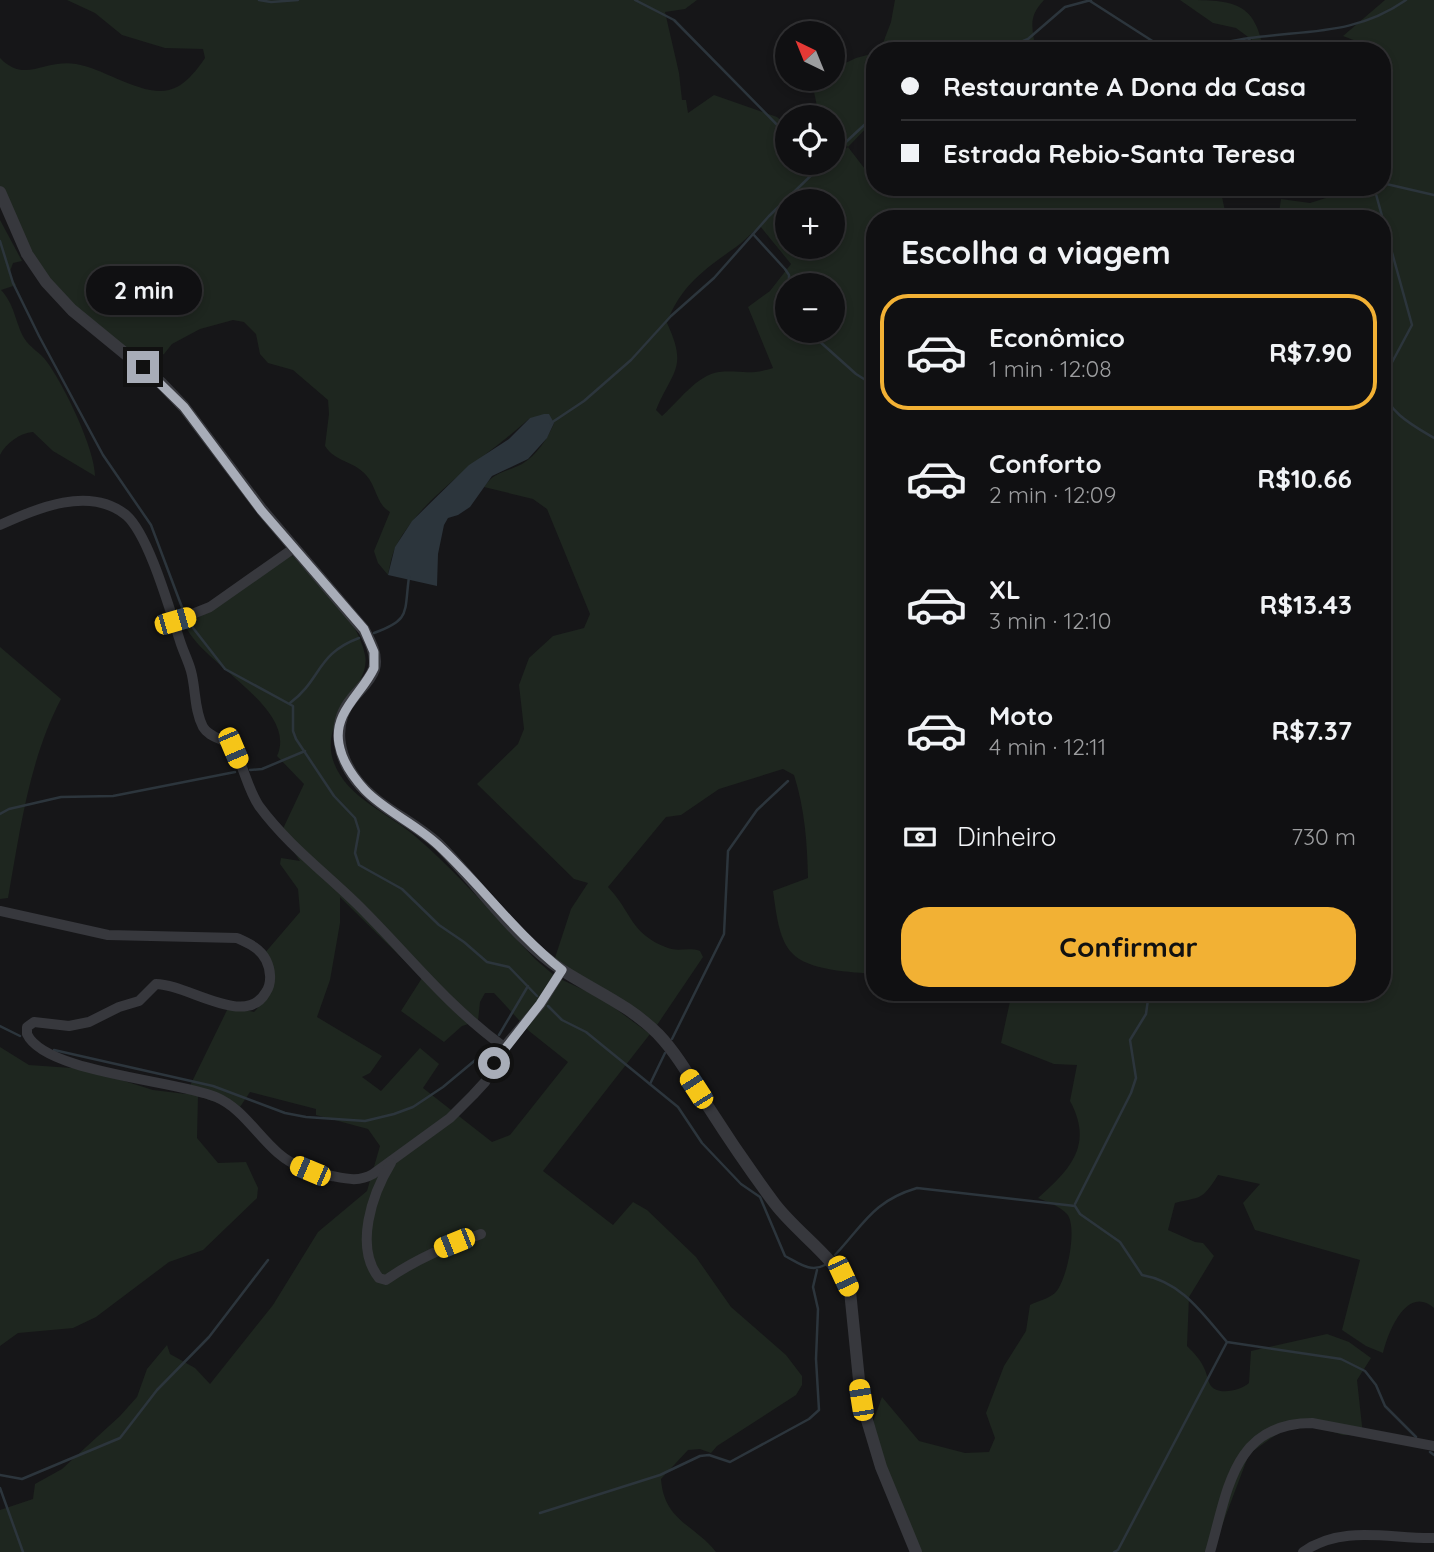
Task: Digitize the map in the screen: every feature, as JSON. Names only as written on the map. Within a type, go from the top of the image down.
[{"type":"street","points":[[0,191],[27,254],[46,282],[72,310],[152,375],[184,407],[261,510],[364,629],[374,652],[374,668],[343,713],[339,742],[348,768],[368,793],[415,825],[438,845],[533,947],[562,970],[612,998],[657,1034],[672,1050],[731,1142],[783,1214],[824,1253],[843,1276],[850,1291],[861,1400],[881,1467],[916,1552]]},
{"type":"street","points":[[0,525],[46,506],[66,502],[99,504],[123,513],[143,543],[175,621],[191,671],[203,726],[213,737],[233,748],[260,807],[292,845],[356,904],[440,994],[504,1047]]},
{"type":"street","points":[[175,621],[210,607],[294,548]]},
{"type":"street","points":[[0,911],[108,935],[237,938],[256,948],[266,960],[270,978],[266,993],[252,1005],[229,1006],[180,987],[156,984],[139,1001],[119,1007],[89,1022],[69,1026],[34,1022],[27,1027],[27,1034],[38,1048],[65,1060],[142,1081],[201,1092],[225,1101],[236,1108],[280,1155],[310,1171],[358,1180],[373,1174],[461,1108],[485,1082],[504,1047],[540,1004],[562,970]]},
{"type":"street","points":[[393,1160],[377,1189],[366,1234],[368,1261],[379,1278],[386,1280],[405,1266],[481,1234]]},
{"type":"street","points":[[1210,1552],[1240,1459],[1252,1443],[1276,1428],[1293,1423],[1312,1423],[1434,1446]]},
{"type":"street","points":[[1303,1552],[1324,1540],[1336,1537],[1382,1535],[1434,1538]]},
{"type":"shaded area","points":[[67,0],[697,0],[685,9],[665,12],[679,73],[682,100],[686,100],[688,113],[714,95],[775,116],[775,175],[845,175],[845,149],[848,147],[866,170],[866,196],[1222,196],[1225,210],[866,210],[866,973],[831,970],[808,964],[792,953],[784,940],[778,924],[773,891],[808,878],[801,801],[794,775],[783,769],[719,789],[681,815],[666,817],[608,887],[646,936],[672,949],[700,951],[703,957],[655,1028],[553,964],[571,909],[588,883],[574,879],[477,784],[518,744],[524,729],[519,685],[529,658],[553,636],[584,628],[590,614],[547,509],[533,499],[484,487],[496,475],[522,464],[532,456],[554,423],[530,418],[440,492],[409,526],[397,544],[388,575],[378,563],[374,551],[390,512],[382,505],[366,475],[334,455],[325,446],[328,400],[293,370],[268,363],[260,354],[256,334],[244,322],[233,320],[200,329],[172,344],[164,354],[138,369],[71,313],[31,251],[0,189],[0,58],[9,66],[27,70],[65,63],[76,64],[135,86],[159,91],[169,90],[185,82],[205,58],[203,49],[165,48],[122,35],[95,13]],"holes":[[[775,189],[845,189],[845,259],[787,259],[791,264],[784,273],[845,273],[845,343],[775,343],[775,285],[748,307],[773,368],[757,372],[711,374],[696,383],[662,416],[656,410],[676,368],[677,360],[677,350],[667,323],[686,288],[760,226],[775,244]]]},
{"type":"shaded area","points":[[895,0],[1044,0],[1034,14],[1033,42],[883,42]]},
{"type":"shaded area","points":[[1180,0],[1213,1],[1237,6],[1253,20],[1262,42],[1255,42],[1236,28],[1213,23]]},
{"type":"shaded area","points":[[1385,0],[1434,0],[1434,1308],[1424,1302],[1407,1306],[1394,1323],[1383,1353],[1366,1346],[1342,1330],[1360,1260],[1255,1230],[1243,1203],[1260,1184],[1218,1175],[1204,1194],[1175,1203],[1168,1230],[1203,1243],[1214,1256],[1189,1297],[1187,1346],[1201,1363],[1211,1386],[1225,1391],[1236,1390],[1249,1383],[1251,1351],[1327,1334],[1349,1342],[1371,1358],[1357,1380],[1363,1435],[1343,1435],[1307,1424],[1284,1429],[1249,1454],[1212,1552],[917,1552],[870,1430],[882,1397],[919,1441],[965,1453],[989,1452],[995,1438],[986,1413],[1004,1366],[1026,1331],[1030,1305],[1055,1293],[1070,1254],[1071,1230],[1067,1214],[1057,1206],[1038,1198],[1069,1167],[1079,1144],[1080,1131],[1070,1101],[1077,1065],[1054,1064],[1001,1043],[1010,1001],[1391,1001],[1391,210],[1279,210],[1281,199],[1310,203],[1329,196],[1391,196],[1391,42],[1359,42],[1343,36]]},
{"type":"shaded area","points":[[866,55],[866,128],[848,147],[845,144],[845,105],[817,105],[814,91],[845,91],[845,63]]},
{"type":"shaded area","points":[[0,220],[22,261],[13,263],[9,274],[16,285],[1,290],[24,338],[47,362],[70,401],[90,450],[95,476],[53,451],[33,432],[14,439],[0,455]]},
{"type":"shaded area","points":[[549,414],[554,423],[547,438],[528,459],[492,476],[470,507],[448,518],[438,554],[437,586],[388,575],[395,547],[412,521],[469,465],[509,439],[530,418]]},
{"type":"shaded area","points":[[290,553],[345,613],[361,640],[365,655],[361,679],[338,717],[333,732],[331,747],[340,776],[359,796],[405,828],[432,851],[535,959],[556,977],[601,998],[650,1034],[543,1171],[613,1225],[633,1202],[647,1210],[696,1257],[731,1307],[786,1355],[802,1376],[802,1385],[796,1395],[717,1446],[711,1453],[700,1449],[688,1450],[661,1479],[663,1493],[674,1513],[716,1552],[0,1552],[0,1510],[33,1499],[35,1484],[62,1469],[120,1416],[137,1397],[147,1369],[167,1345],[170,1354],[195,1368],[210,1384],[273,1305],[318,1232],[367,1191],[380,1146],[368,1129],[316,1115],[316,1109],[250,1092],[238,1110],[198,1096],[197,1138],[218,1163],[246,1162],[258,1188],[257,1198],[203,1250],[169,1262],[96,1317],[73,1328],[18,1333],[0,1346],[0,1047],[29,1065],[86,1069],[153,1090],[186,1094],[229,1006],[254,1012],[266,998],[270,986],[264,954],[300,912],[298,889],[280,864],[281,858],[300,861],[281,833],[304,784],[277,756],[280,738],[274,721],[262,704],[194,640],[185,625],[223,603]],"holes":[[[340,897],[422,978],[401,1011],[444,1042],[462,1026],[478,1021],[480,1002],[485,993],[494,993],[529,1031],[568,1062],[510,1135],[492,1142],[423,1088],[439,1064],[420,1048],[381,1091],[362,1077],[370,1073],[382,1056],[317,1017],[330,980],[340,923]]]},
{"type":"shaded area","points":[[0,647],[61,699],[33,771],[8,898],[0,899]]},
{"type":"waterway","points":[[259,0],[298,0]]},
{"type":"waterway","points":[[635,0],[674,20],[775,123]]},
{"type":"waterway","points":[[1020,42],[1028,39],[1065,7],[1091,0]]},
{"type":"waterway","points":[[1228,42],[1350,25],[1369,20],[1406,0]]},
{"type":"waterway","points":[[1090,1],[1154,42]]},
{"type":"waterway","points":[[1248,38],[1251,42]]},
{"type":"waterway","points":[[845,143],[866,123]]},
{"type":"waterway","points":[[551,423],[584,401],[631,360],[671,316],[714,278],[769,216],[812,175]]},
{"type":"waterway","points":[[1391,185],[1434,195]]},
{"type":"waterway","points":[[1376,196],[1380,210]]},
{"type":"waterway","points":[[753,234],[788,273]]},
{"type":"waterway","points":[[0,241],[13,283],[39,336],[103,455],[151,525],[183,610]]},
{"type":"waterway","points":[[1391,249],[1412,325],[1391,364]]},
{"type":"waterway","points":[[821,343],[866,380]]},
{"type":"waterway","points":[[1391,405],[1409,423],[1434,438]]},
{"type":"waterway","points":[[374,633],[394,624],[404,614],[409,577]]},
{"type":"waterway","points":[[190,624],[225,669],[293,706],[293,731],[296,739],[334,796],[355,818],[359,831],[355,853],[359,865],[402,889],[439,925],[487,962],[509,967],[537,996]]},
{"type":"waterway","points":[[290,703],[308,685],[327,659],[345,644],[359,638]]},
{"type":"waterway","points":[[250,770],[262,769],[305,751]]},
{"type":"waterway","points":[[0,814],[9,809],[61,797],[113,796],[235,772]]},
{"type":"waterway","points":[[672,1039],[724,934],[728,851],[757,810],[788,781]]},
{"type":"waterway","points":[[499,1035],[528,986]]},
{"type":"waterway","points":[[1075,1204],[1131,1093],[1136,1078],[1130,1040],[1146,1014],[1148,1001]]},
{"type":"waterway","points":[[548,1006],[562,1020],[586,1032],[678,1107],[702,1143],[741,1184],[760,1197],[785,1256],[809,1268],[825,1265]]},
{"type":"waterway","points":[[0,1026],[20,1036]]},
{"type":"waterway","points":[[54,1050],[213,1086],[285,1113],[365,1121],[413,1107],[443,1087],[491,1047]]},
{"type":"waterway","points":[[650,1084],[665,1053]]},
{"type":"waterway","points":[[835,1255],[879,1207],[902,1193],[917,1188],[1075,1206],[1080,1214],[1120,1242],[1142,1275],[1169,1284],[1180,1292],[1200,1310],[1227,1342],[1341,1359],[1365,1371],[1376,1385],[1385,1406],[1416,1437]]},
{"type":"waterway","points":[[0,1475],[22,1479],[120,1438],[157,1390],[209,1337],[268,1260]]},
{"type":"waterway","points":[[540,1513],[660,1475],[700,1456],[709,1455],[730,1462],[809,1419],[819,1410],[816,1359],[818,1309],[813,1287],[817,1270]]},
{"type":"waterway","points":[[1114,1552],[1118,1550],[1227,1342]]},
{"type":"waterway","points":[[1430,1452],[1434,1455]]},
{"type":"waterway","points":[[0,1488],[23,1552]]},
{"type":"route","points":[[143,367],[184,407],[261,510],[364,629],[370,640],[374,652],[374,668],[343,713],[339,729],[343,756],[357,781],[368,793],[415,825],[438,845],[510,924],[562,970],[540,1004],[494,1063]]}]
